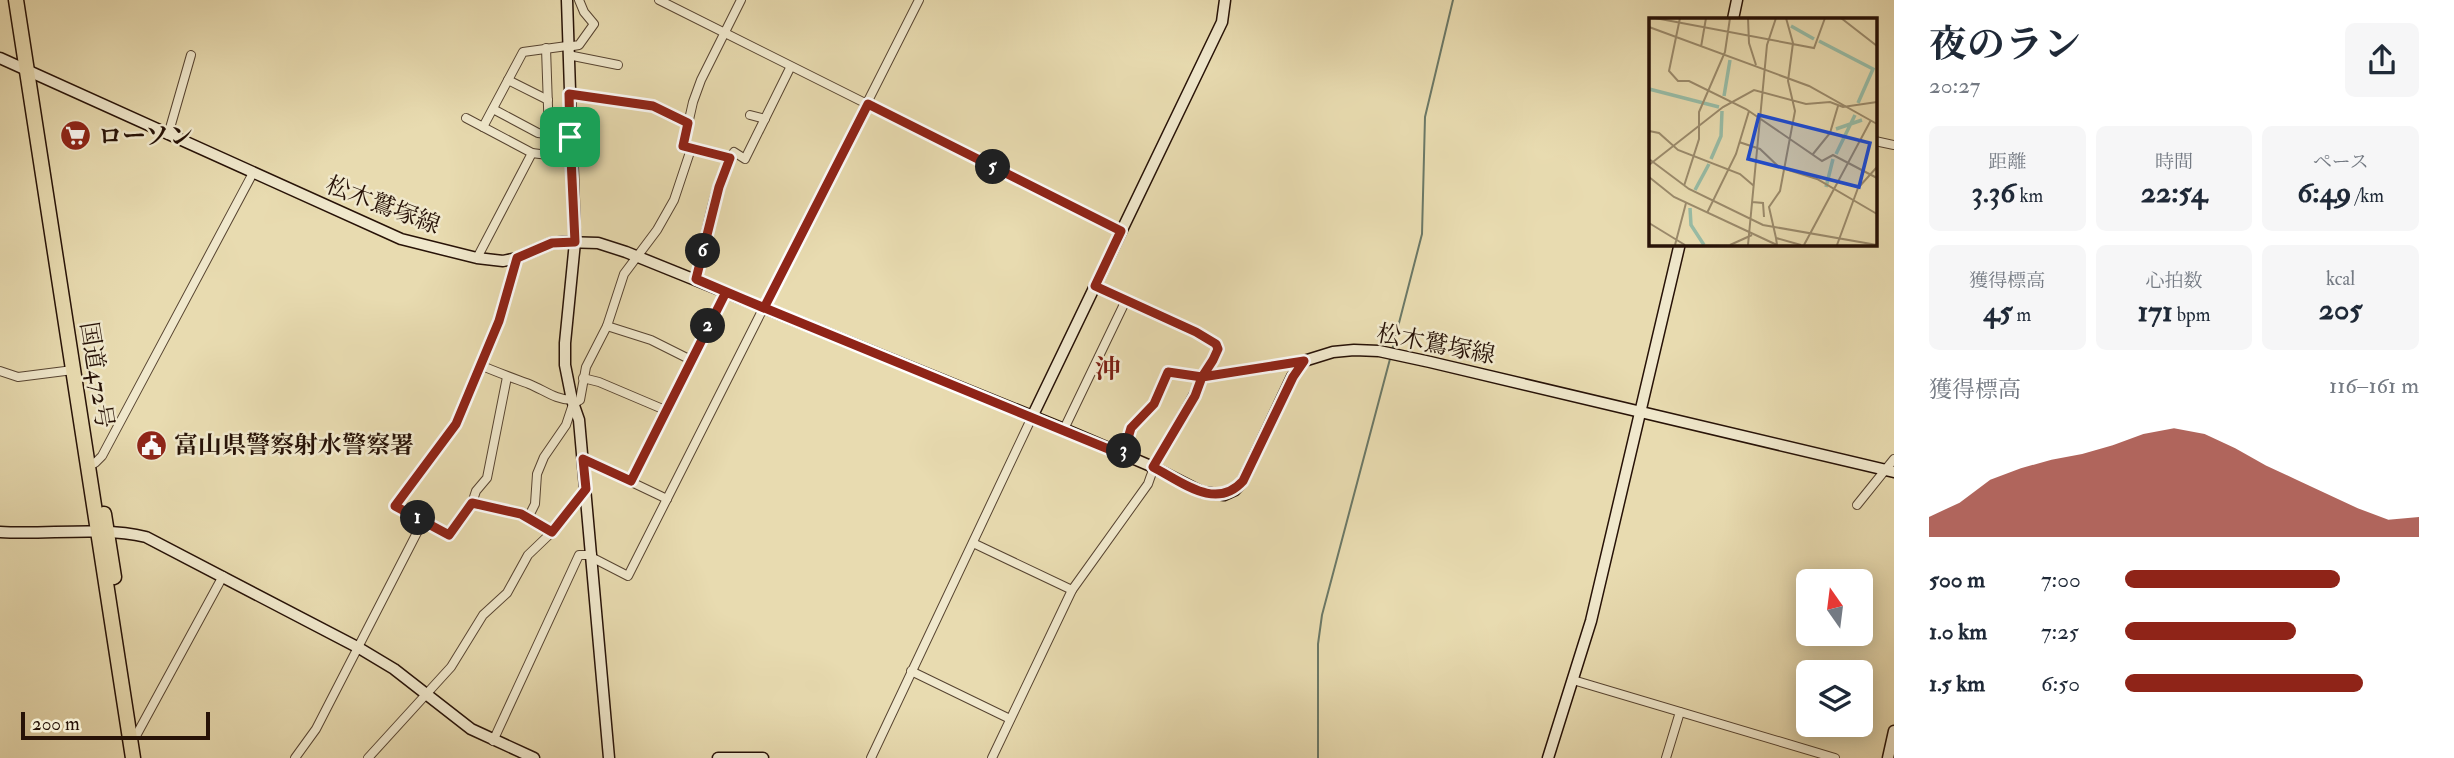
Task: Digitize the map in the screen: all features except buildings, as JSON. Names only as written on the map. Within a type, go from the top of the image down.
[{"type":"highway","name":"国道472号","points":[[16,0],[32,74],[95,463],[133,756]]},
{"type":"highway","name":"国道472号","points":[[25,0],[32,74],[73,370],[137,734],[133,756]]},
{"type":"street","points":[[567,0],[575,242],[565,365],[579,419],[609,758]]},
{"type":"street","points":[[567,49],[579,46],[594,24],[584,12],[579,0]]},
{"type":"street","points":[[659,0],[790,68],[868,104],[1121,231]]},
{"type":"street","points":[[730,158],[683,146],[701,80],[741,0]]},
{"type":"street","points":[[493,741],[579,555],[592,556],[628,576],[919,0]]},
{"type":"street","points":[[871,758],[1222,22],[1225,0]]},
{"type":"street","points":[[1733,18],[1737,0]]},
{"type":"street","points":[[546,48],[548,136]]},
{"type":"street","points":[[483,127],[523,52],[546,48],[567,49],[618,65]]},
{"type":"street","points":[[168,135],[191,55]]},
{"type":"street","name":"松木鷲塚線","points":[[0,58],[401,239],[477,258],[503,261],[552,243],[598,243],[696,279],[1063,429],[1153,467],[1202,492],[1224,495],[1235,490],[1248,472],[1293,377],[1304,361],[1333,352],[1354,350],[1379,351],[1890,471]]},
{"type":"street","points":[[696,279],[719,187],[730,158],[734,152],[745,159],[790,68]]},
{"type":"street","points":[[508,80],[548,100]]},
{"type":"street","points":[[569,94],[653,106],[688,123]]},
{"type":"street","points":[[493,109],[538,133],[570,137]]},
{"type":"street","points":[[750,115],[765,119]]},
{"type":"street","points":[[466,117],[532,153],[571,158]]},
{"type":"street","points":[[1876,141],[1894,145]]},
{"type":"street","points":[[480,365],[564,400],[580,400],[586,366],[607,326],[624,274],[674,200],[691,149]]},
{"type":"street","points":[[477,258],[532,153]]},
{"type":"street","points":[[95,463],[102,456],[253,173]]},
{"type":"street","points":[[1548,758],[1591,621],[1680,245]]},
{"type":"street","points":[[507,377],[487,478],[449,535],[395,506],[456,424],[499,321],[517,258]]},
{"type":"street","points":[[992,758],[1072,590],[1148,484],[1153,467],[1195,396],[1202,377],[1216,354],[1216,344],[1196,332],[1095,286]]},
{"type":"street","points":[[631,481],[726,292]]},
{"type":"street","points":[[1063,429],[1126,300]]},
{"type":"street","points":[[607,326],[651,340],[691,360]]},
{"type":"street","points":[[1123,455],[1131,428],[1154,404],[1168,372],[1202,377],[1304,361]]},
{"type":"street","points":[[0,371],[18,377],[73,370]]},
{"type":"street","points":[[583,378],[666,410]]},
{"type":"street","points":[[528,518],[535,504],[537,474],[544,457],[566,425],[573,402]]},
{"type":"street","points":[[583,459],[667,499]]},
{"type":"street","points":[[1857,505],[1890,471],[1894,459]]},
{"type":"street","points":[[369,758],[451,667],[483,615],[507,593],[528,555],[552,532],[586,489]]},
{"type":"street","points":[[472,503],[521,514],[552,532]]},
{"type":"street","points":[[295,758],[316,729],[423,521]]},
{"type":"street","points":[[0,532],[102,532],[146,537],[359,648],[394,668],[471,729],[534,758]]},
{"type":"street","points":[[973,543],[1072,590]]},
{"type":"street","points":[[137,734],[223,576]]},
{"type":"street","points":[[911,671],[1010,719]]},
{"type":"street","points":[[1573,680],[1835,758]]},
{"type":"street","points":[[1666,758],[1680,712]]},
{"type":"street","points":[[1888,758],[1894,732]]},
{"type":"street","points":[[718,758],[763,758]]},
{"type":"waterway","points":[[1392,350],[1422,234],[1425,117],[1453,0]]},
{"type":"waterway","points":[[1318,758],[1318,644],[1322,615],[1390,359]]},
{"type":"place","name":"ローソン","points":[[75,136]]},
{"type":"place","name":"富山県警察射水警察署","points":[[151,445]]},
{"type":"district","name":"沖","points":[[1108,369]]},
{"type":"route","points":[[570,137],[569,94],[661,109],[688,123],[683,146],[730,158],[719,187],[696,279],[764,308],[818,200],[868,104],[1121,231],[1095,286],[1196,332],[1216,344],[1218,349],[1202,377],[1195,396],[1153,467],[1202,492],[1224,495],[1235,490],[1243,481],[1293,377],[1304,361],[1202,377],[1168,372],[1154,404],[1131,428],[1123,455],[1063,429],[914,370],[726,292],[631,481],[583,459],[586,489],[552,532],[521,514],[472,503],[449,535],[395,506],[456,424],[499,321],[517,258],[552,243],[575,242],[570,137]]}]
